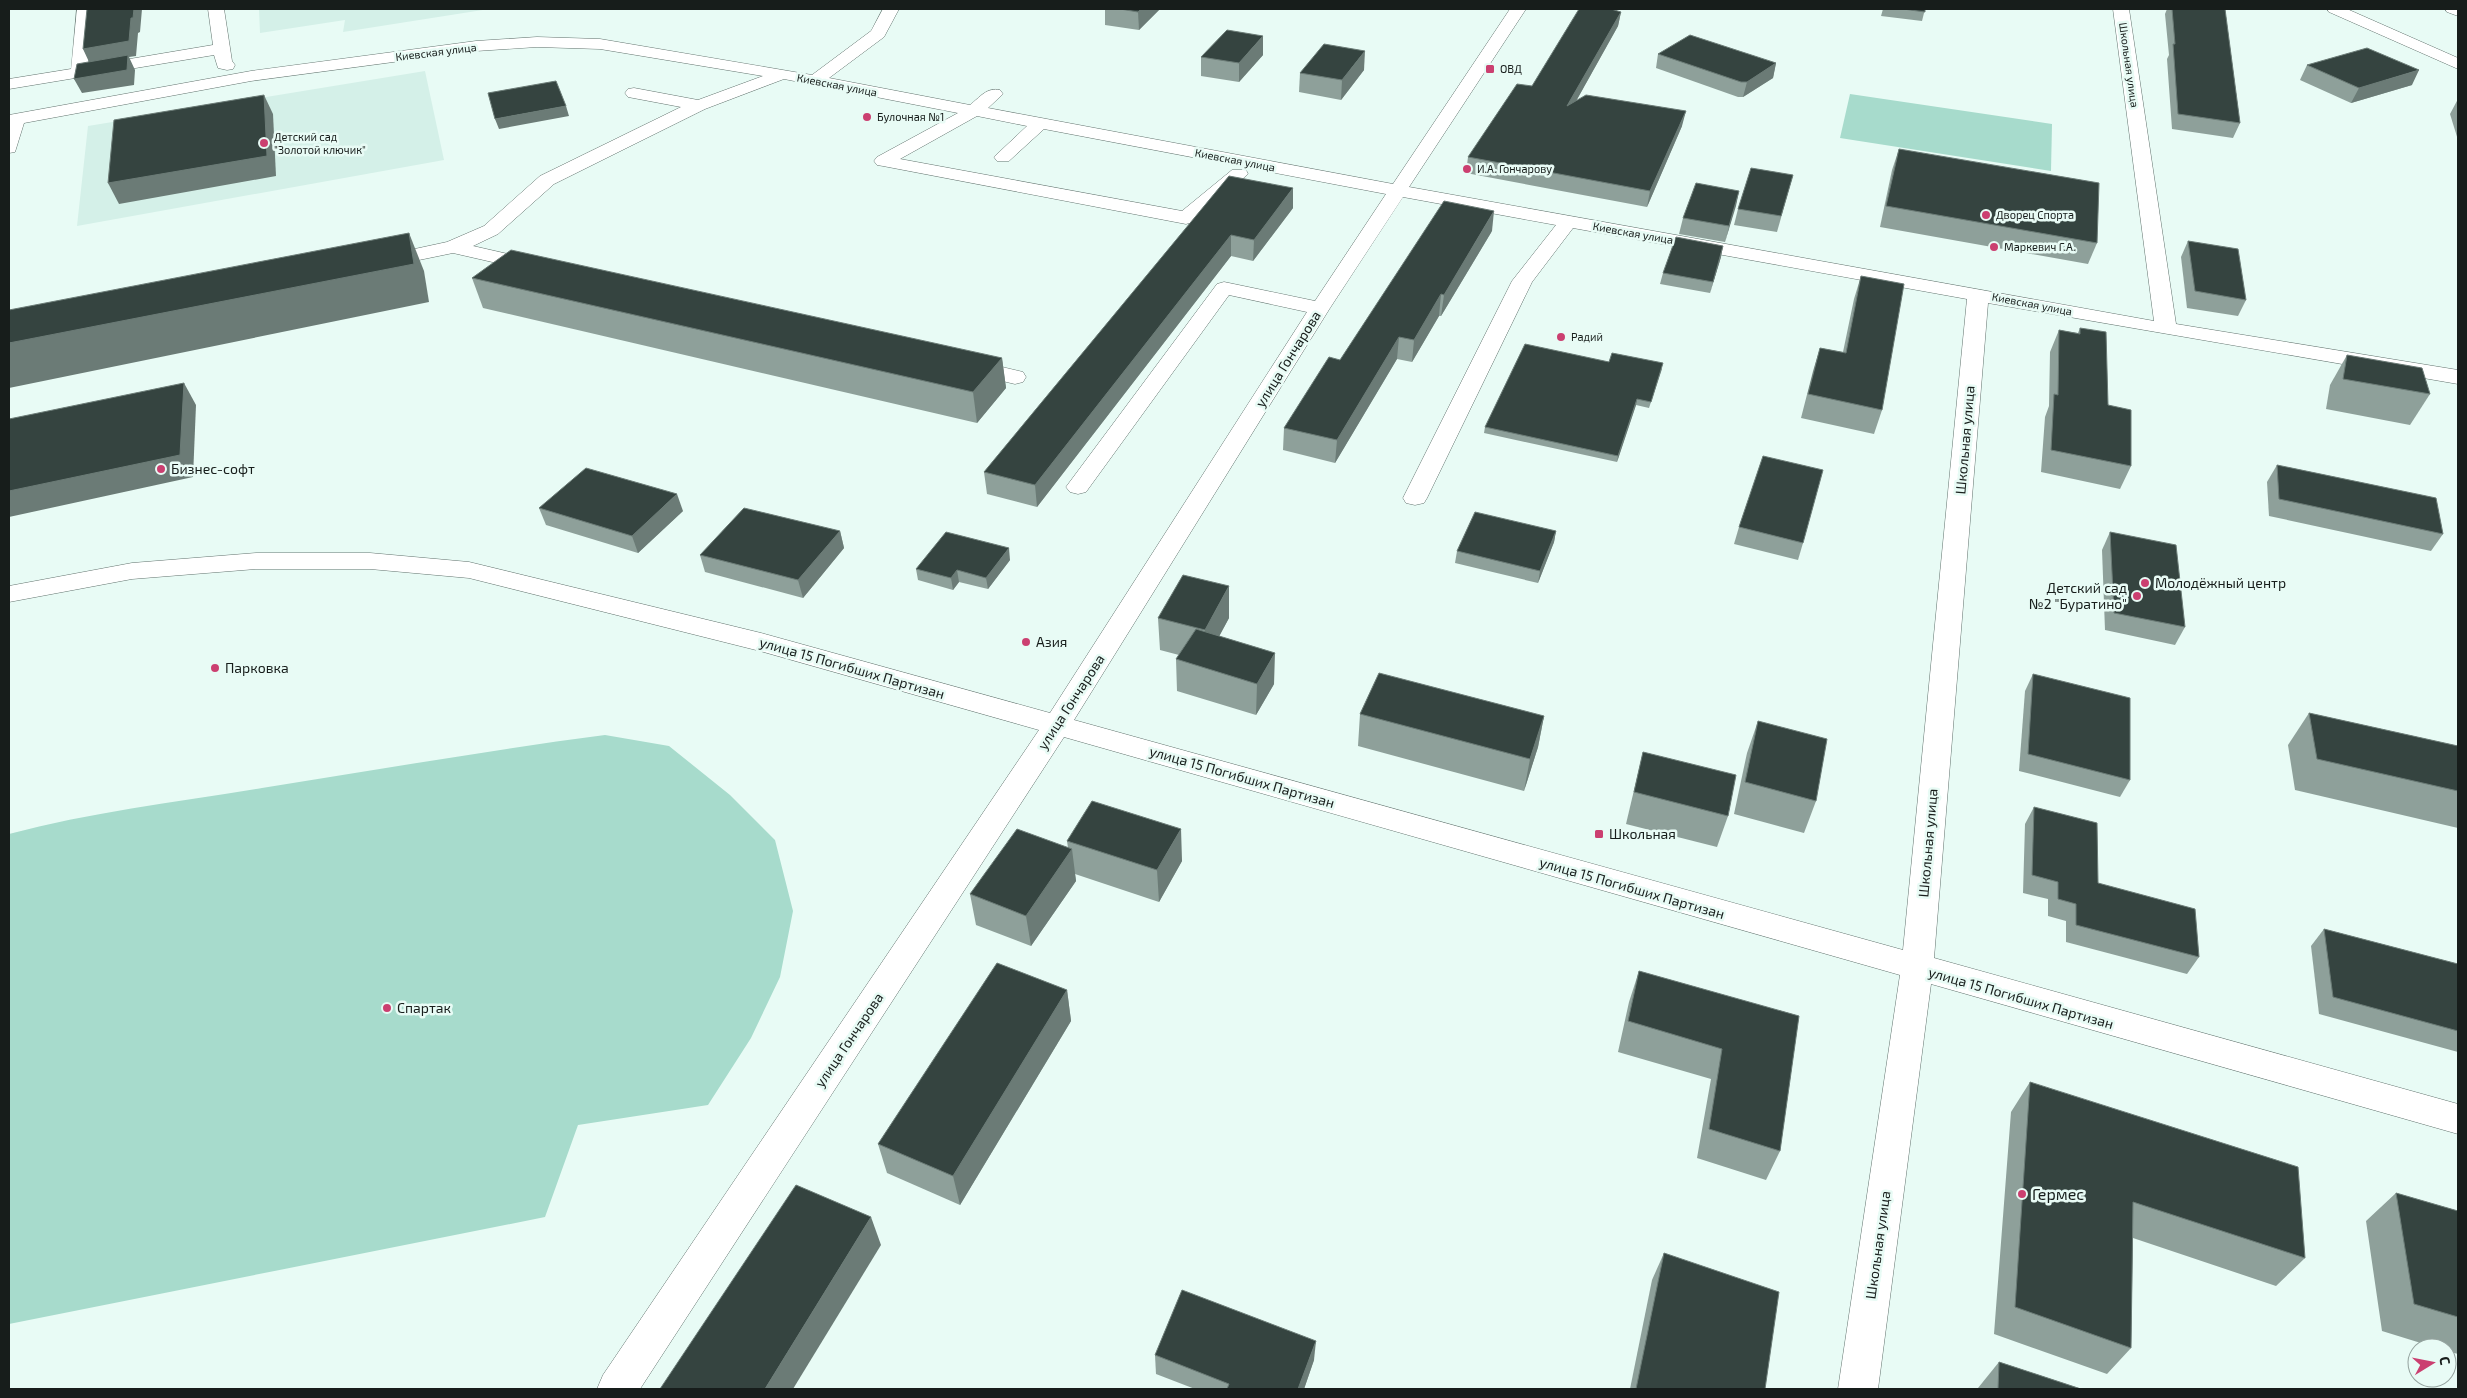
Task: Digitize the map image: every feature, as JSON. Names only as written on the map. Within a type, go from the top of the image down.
[{"type":"street","points":[[79,73],[84,9]]},
{"type":"street","points":[[216,9],[224,64],[251,76]]},
{"type":"street","points":[[814,81],[878,34],[891,9]]},
{"type":"street","name":"улица Гончарова","points":[[617,1389],[1057,725],[1320,308],[1518,9]]},
{"type":"street","name":"Школьная улица","points":[[2121,9],[2166,329]]},
{"type":"street","points":[[2335,9],[2458,64]]},
{"type":"street","points":[[2453,9],[2458,11]]},
{"type":"street","name":"Киевская улица","points":[[12,119],[251,76],[476,46],[537,42],[600,44],[782,74],[972,112],[1568,222],[2166,329],[2458,377]]},
{"type":"street","points":[[9,84],[222,49]]},
{"type":"street","points":[[356,266],[453,247],[491,230],[547,180],[699,105],[782,74]]},
{"type":"street","points":[[634,93],[699,105]]},
{"type":"street","points":[[994,94],[972,112],[883,161],[1186,218],[1252,164]]},
{"type":"street","points":[[9,148],[12,119]]},
{"type":"street","points":[[1003,157],[1039,124]]},
{"type":"street","points":[[1414,498],[1522,281],[1568,222]]},
{"type":"street","points":[[453,247],[560,272]]},
{"type":"street","points":[[1078,488],[1224,288],[1320,308]]},
{"type":"street","name":"Школьная улица","points":[[1858,1389],[1917,968],[1978,294]]},
{"type":"street","points":[[947,361],[1015,377]]},
{"type":"street","name":"улица 15 Погибших Партизан","points":[[9,594],[132,571],[256,561],[370,561],[468,570],[761,642],[2458,1119]]},
{"type":"shaded area","points":[[259,9],[489,9],[343,32],[345,20],[260,33]]},
{"type":"shaded area","name":"Детский сад \"Золотой ключик\"","points":[[425,71],[444,160],[77,226],[88,126]]},
{"type":"green space","points":[[1850,94],[2052,124],[2051,171],[1840,138]]},
{"type":"green space","name":"Спартак","points":[[605,735],[669,746],[730,795],[775,840],[793,911],[780,977],[751,1038],[708,1105],[578,1125],[545,1217],[9,1324],[9,834],[40,826],[134,808]]},
{"type":"building","points":[[87,9],[134,9],[133,18],[131,18],[129,41],[83,49]]},
{"type":"building","points":[[1120,9],[1141,9],[1138,12]]},
{"type":"building","points":[[1579,9],[1611,9],[1621,12],[1567,106],[1586,95],[1686,111],[1650,191],[1468,157],[1517,84],[1532,86]]},
{"type":"building","points":[[1903,9],[1925,9],[1925,12]]},
{"type":"building","points":[[2172,9],[2225,9],[2240,123],[2178,114]]},
{"type":"building","points":[[1227,30],[1263,36],[1239,63],[1201,57]]},
{"type":"building","points":[[1690,35],[1776,63],[1747,82],[1741,82],[1658,54]]},
{"type":"building","points":[[1324,44],[1365,51],[1342,80],[1300,73]]},
{"type":"building","points":[[2367,48],[2419,70],[2359,88],[2307,65]]},
{"type":"building","points":[[128,55],[127,70],[74,79],[77,64]]},
{"type":"building","points":[[556,81],[566,106],[495,119],[488,93]]},
{"type":"building","points":[[264,95],[267,156],[108,183],[114,120]]},
{"type":"building","name":"Дворец Спорта","points":[[1899,149],[2099,183],[2097,243],[1886,206]]},
{"type":"building","points":[[1751,168],[1793,175],[1781,216],[1738,209]]},
{"type":"building","points":[[1229,176],[1293,188],[1254,240],[1231,235],[1035,485],[984,472]]},
{"type":"building","points":[[1696,183],[1739,191],[1729,226],[1683,218]]},
{"type":"building","points":[[1444,201],[1494,211],[1444,295],[1441,294],[1414,340],[1399,337],[1337,440],[1284,428],[1329,357],[1340,360]]},
{"type":"building","points":[[409,233],[414,264],[9,343],[9,310]]},
{"type":"building","points":[[1676,237],[1723,246],[1713,282],[1663,273]]},
{"type":"building","points":[[2188,241],[2238,249],[2246,300],[2195,291]]},
{"type":"building","points":[[511,250],[1002,358],[973,392],[472,278]]},
{"type":"building","points":[[1861,276],[1904,284],[1882,410],[1808,394],[1820,348],[1846,353]]},
{"type":"building","points":[[2080,328],[2106,332],[2108,405],[2131,410],[2131,466],[2051,450],[2054,394],[2058,395],[2059,330],[2080,334]]},
{"type":"building","points":[[1525,344],[1609,362],[1612,353],[1663,363],[1651,402],[1637,399],[1618,456],[1485,427]]},
{"type":"building","points":[[2347,355],[2422,368],[2430,394],[2343,379]]},
{"type":"building","points":[[184,383],[180,455],[9,491],[9,419]]},
{"type":"building","points":[[1763,456],[1823,470],[1803,543],[1739,527]]},
{"type":"building","points":[[2277,465],[2436,498],[2443,534],[2279,499]]},
{"type":"building","points":[[586,468],[677,494],[632,536],[539,508]]},
{"type":"building","points":[[744,508],[840,531],[798,580],[700,555]]},
{"type":"building","points":[[1475,512],[1556,531],[1540,571],[1457,551]]},
{"type":"building","points":[[946,532],[1009,548],[986,578],[957,570],[951,578],[916,569]]},
{"type":"building","name":"Детский сад №2 \"Буратино\"","points":[[2110,532],[2176,545],[2185,627],[2114,613]]},
{"type":"building","points":[[1183,575],[1229,586],[1205,630],[1158,618]]},
{"type":"building","points":[[1196,629],[1275,653],[1257,684],[1176,659]]},
{"type":"building","points":[[1379,673],[1544,716],[1530,759],[1360,714]]},
{"type":"building","points":[[2033,674],[2130,698],[2130,780],[2028,754]]},
{"type":"building","points":[[2309,713],[2458,746],[2458,791],[2317,759]]},
{"type":"building","points":[[1758,721],[1827,739],[1816,801],[1745,782]]},
{"type":"building","points":[[1643,752],[1736,775],[1728,816],[1634,792]]},
{"type":"building","points":[[1092,801],[1181,829],[1157,870],[1067,841]]},
{"type":"building","points":[[2034,807],[2097,823],[2098,883],[2195,909],[2199,957],[2076,925],[2076,904],[2058,899],[2058,882],[2032,875]]},
{"type":"building","points":[[1017,829],[1072,849],[1026,916],[970,894]]},
{"type":"building","points":[[2324,929],[2458,964],[2458,1031],[2333,997]]},
{"type":"building","points":[[997,963],[1067,990],[953,1176],[878,1144]]},
{"type":"building","points":[[1639,971],[1799,1016],[1780,1151],[1709,1129],[1722,1049],[1628,1021]]},
{"type":"building","points":[[2030,1082],[2298,1167],[2305,1258],[2133,1202],[2131,1348],[2015,1307]]},
{"type":"building","points":[[796,1185],[871,1217],[765,1389],[660,1389]]},
{"type":"building","points":[[2396,1193],[2458,1211],[2458,1317],[2414,1304]]},
{"type":"building","points":[[1664,1253],[1779,1292],[1765,1389],[1636,1389]]},
{"type":"building","points":[[1182,1290],[1316,1341],[1298,1389],[1227,1389],[1229,1384],[1155,1355]]},
{"type":"building","points":[[1999,1362],[2081,1389],[1998,1389]]},
{"type":"place","name":"ОВД","points":[[1490,69]]},
{"type":"place","name":"Булочная №1","points":[[867,117]]},
{"type":"place","name":"Детский сад \"Золотой ключик\"","points":[[264,143]]},
{"type":"place","name":"И.А. Гончарову","points":[[1467,169]]},
{"type":"place","name":"Дворец Спорта","points":[[1986,215]]},
{"type":"place","name":"Маркевич Г.А.","points":[[1994,247]]},
{"type":"place","name":"Радий","points":[[1561,337]]},
{"type":"place","name":"Бизнес-софт","points":[[161,469]]},
{"type":"place","name":"Молодёжный центр","points":[[2145,583]]},
{"type":"place","name":"Детский сад №2 \"Буратино\"","points":[[2137,596]]},
{"type":"place","name":"Азия","points":[[1026,642]]},
{"type":"place","name":"Парковка","points":[[215,668]]},
{"type":"place","name":"Школьная","points":[[1599,834]]},
{"type":"place","name":"Спартак","points":[[387,1008]]},
{"type":"place","name":"Гермес","points":[[2022,1194]]}]
